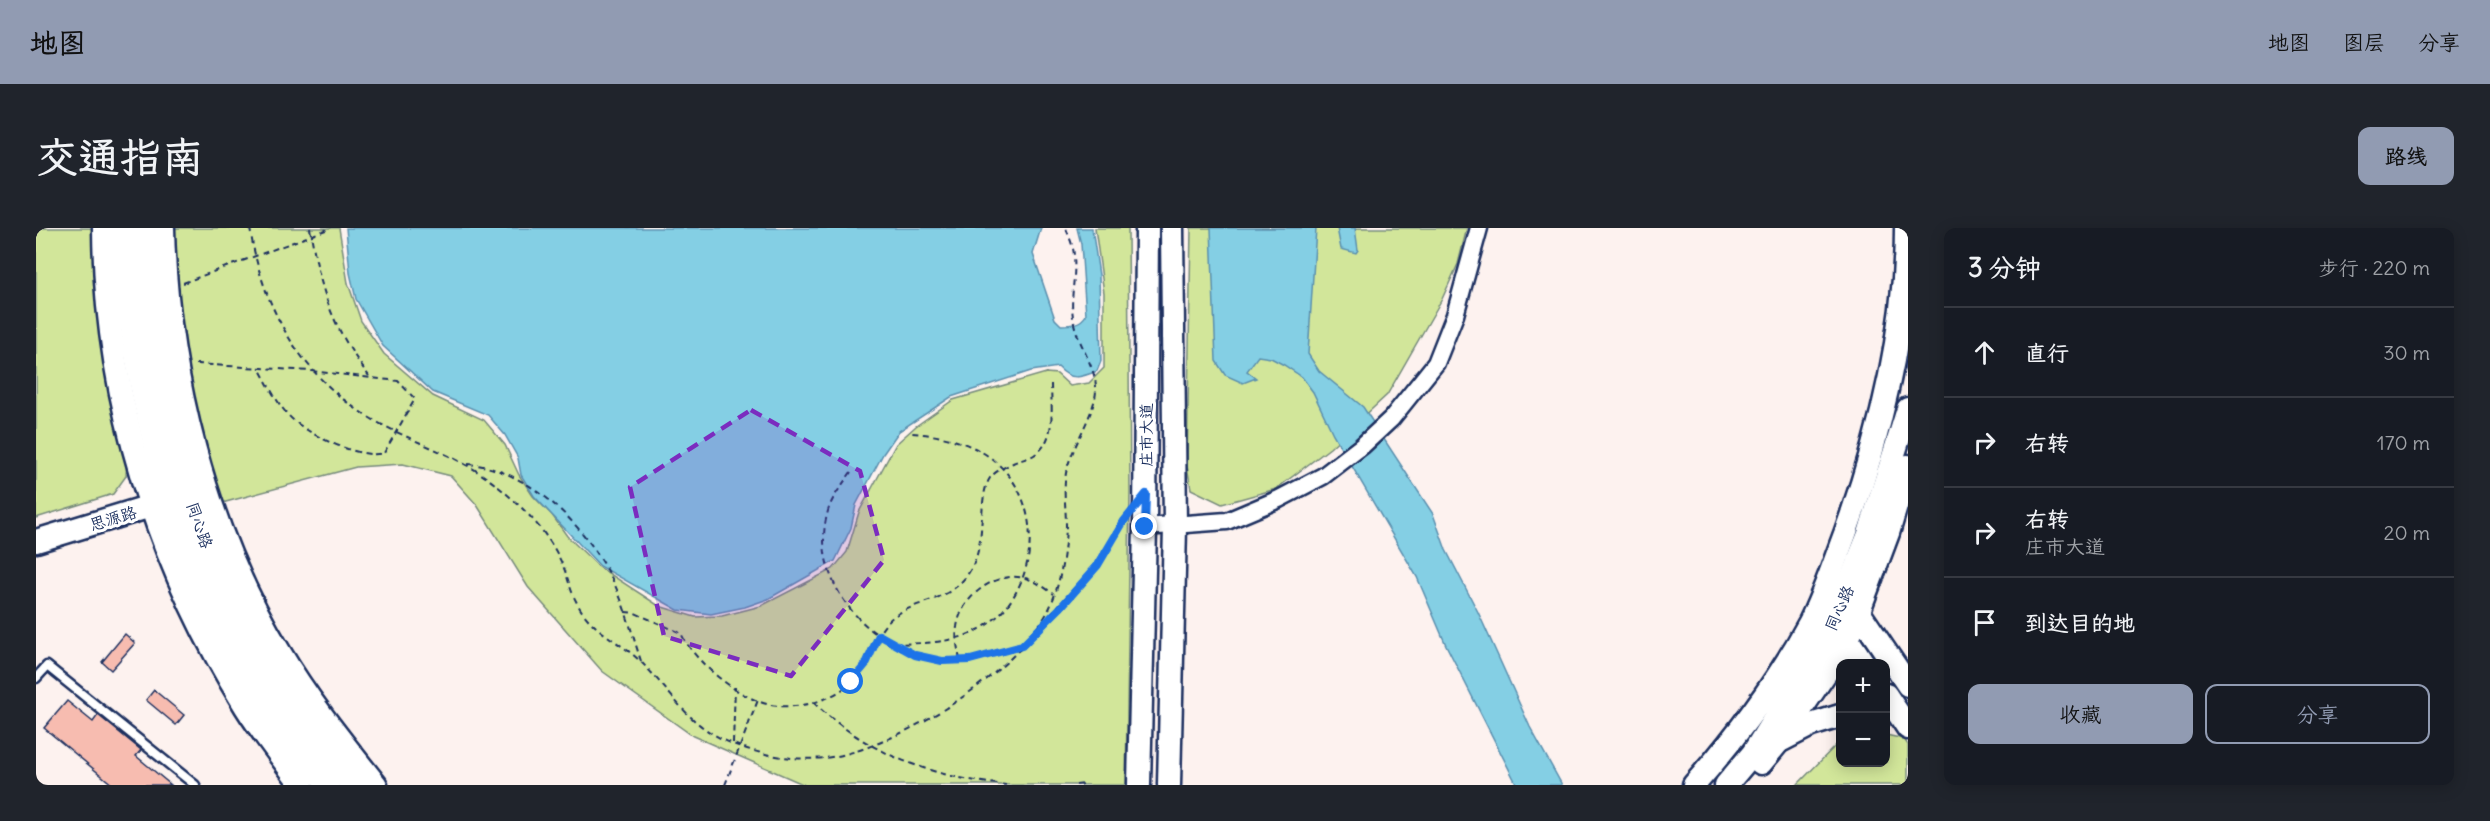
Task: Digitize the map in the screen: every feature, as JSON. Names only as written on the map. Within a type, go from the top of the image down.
[{"type":"street","points":[[104,228],[112,340],[132,441],[170,500],[175,574],[213,651],[247,709],[302,785]]},
{"type":"street","name":"同心路","points":[[123,228],[133,338],[146,404],[170,500],[189,554],[243,664],[275,716],[328,785]]},
{"type":"street","name":"同心路","points":[[145,228],[154,347],[166,408],[170,500],[206,547],[262,660],[294,711],[352,785]]},
{"type":"street","points":[[163,228],[174,357],[190,429],[213,507],[245,585],[279,652],[327,724],[376,785]]},
{"type":"street","name":"庄市大道","points":[[1139,785],[1146,494],[1147,228]]},
{"type":"street","points":[[1145,527],[1227,521],[1279,499],[1323,476],[1362,446],[1391,418],[1436,363],[1455,315],[1479,228]]},
{"type":"street","points":[[1695,785],[1718,758],[1771,685],[1810,622],[1833,569],[1858,499],[1881,416],[1898,339],[1906,228]]},
{"type":"street","name":"庄市大道","points":[[1168,785],[1175,526],[1172,230]]},
{"type":"street","name":"同心路","points":[[1852,602],[1869,534],[1908,409]]},
{"type":"street","name":"同心路","points":[[1742,785],[1780,740],[1840,633],[1852,602],[1888,533],[1908,466]]},
{"type":"street","name":"思源路","points":[[36,541],[170,500]]},
{"type":"street","points":[[1852,602],[1907,683]]},
{"type":"street","points":[[1840,633],[1861,659]]},
{"type":"street","name":"同心路","points":[[1725,785],[1753,753],[1840,633]]},
{"type":"street","points":[[1890,703],[1900,723]]},
{"type":"street","points":[[1780,740],[1811,725],[1836,717]]},
{"type":"lane","points":[[36,678],[46,666],[195,785]]},
{"type":"path","points":[[250,228],[267,295],[286,336],[311,370],[339,397],[376,421],[466,464],[494,483],[531,517],[547,535],[563,566],[576,602],[597,630],[640,662],[686,715],[718,737],[733,744],[753,751],[792,758],[823,758],[870,746],[948,707],[979,684],[1022,646],[1050,606],[1063,563],[1065,475],[1072,450],[1097,387],[1073,318],[1074,254],[1066,228]]},
{"type":"path","points":[[310,228],[318,280],[338,330],[370,377]]},
{"type":"path","points":[[180,284],[331,228]]},
{"type":"path","points":[[190,364],[311,370],[398,381],[415,399],[384,453],[346,448],[313,434],[290,417],[259,368]]},
{"type":"path","points":[[625,612],[635,613],[681,633],[687,646],[701,663],[735,687],[768,704],[790,707],[835,694],[851,682],[866,664],[879,635],[892,618],[941,598],[972,568],[983,535],[985,491],[990,478],[1003,468],[1035,455],[1046,442],[1051,430],[1051,383]]},
{"type":"path","points":[[892,644],[924,643],[956,638],[977,631],[998,617],[1011,601],[1023,578],[1030,555],[1029,523],[1022,500],[1003,468],[963,443],[938,435],[912,433]]},
{"type":"path","points":[[466,464],[485,465],[508,474],[539,493],[570,520],[598,555],[613,581],[640,662]]},
{"type":"path","points":[[851,472],[828,510],[825,552],[832,579],[843,601],[861,622],[892,644],[915,655],[942,661],[998,654],[1022,646]]},
{"type":"path","points":[[1032,634],[1060,608],[1098,565],[1124,521],[1146,494]]},
{"type":"path","points":[[960,660],[956,638],[963,609],[972,595],[988,584],[1023,578],[1054,594]]},
{"type":"path","points":[[733,744],[735,687]]},
{"type":"path","points":[[725,785],[758,700]]},
{"type":"path","points":[[813,702],[831,720],[870,746],[900,760],[949,776],[1006,785]]},
{"type":"path","points":[[1076,785],[1085,784]]},
{"type":"highlighted area","points":[[751,410],[860,471],[884,560],[791,676],[664,636],[630,487]]},
{"type":"green space","points":[[36,228],[98,228],[127,458],[126,476],[113,494],[36,518]]},
{"type":"green space","points":[[171,228],[339,228],[348,283],[361,321],[384,354],[433,396],[484,420],[505,445],[519,475],[533,496],[552,515],[567,536],[599,567],[659,606],[695,617],[722,616],[761,606],[833,569],[847,552],[859,512],[896,444],[916,426],[953,400],[1046,373],[1057,374],[1070,386],[1089,383],[1104,368],[1104,293],[1095,228],[1128,228],[1130,492],[1126,785],[805,785],[693,736],[602,671],[528,587],[477,505],[451,476],[403,464],[356,467],[222,503],[212,475],[180,349]]},
{"type":"green space","points":[[1191,228],[1467,228],[1458,264],[1442,299],[1387,395],[1330,448],[1276,489],[1222,504],[1191,489],[1187,466]]},
{"type":"green space","points":[[1890,736],[1904,739],[1908,745],[1908,785],[1797,785],[1836,745],[1836,767],[1890,767]]},
{"type":"water","points":[[346,228],[1041,228],[1033,254],[1055,319],[1061,325],[1079,322],[1086,315],[1081,244],[1077,228],[1092,228],[1099,275],[1101,361],[1097,371],[1081,377],[1067,375],[1058,367],[1031,371],[951,397],[899,431],[883,454],[856,505],[851,528],[835,561],[768,599],[745,607],[711,614],[678,610],[600,566],[534,496],[521,475],[518,458],[505,435],[488,415],[433,392],[383,346],[356,299],[350,273]]},
{"type":"water","points":[[1211,228],[1316,228],[1308,354],[1319,371],[1363,407],[1433,514],[1446,550],[1478,612],[1530,727],[1562,785],[1517,785],[1446,645],[1417,577],[1333,434],[1313,392],[1302,377],[1271,358],[1258,356],[1247,371],[1256,378],[1243,383],[1225,375],[1216,361]]},
{"type":"water","points":[[1337,228],[1355,228],[1358,250],[1356,253],[1341,249]]},
{"type":"building","points":[[125,634],[135,643],[111,670],[102,662]]},
{"type":"building","points":[[154,690],[184,715],[176,725],[146,700]]},
{"type":"building","points":[[67,701],[93,722],[98,715],[141,750],[136,756],[171,785],[113,785],[44,728]]},
{"type":"route","points":[[851,682],[866,664],[879,635],[915,655],[942,661],[970,660],[1022,646],[1098,565],[1124,521],[1146,494],[1145,527]]}]
